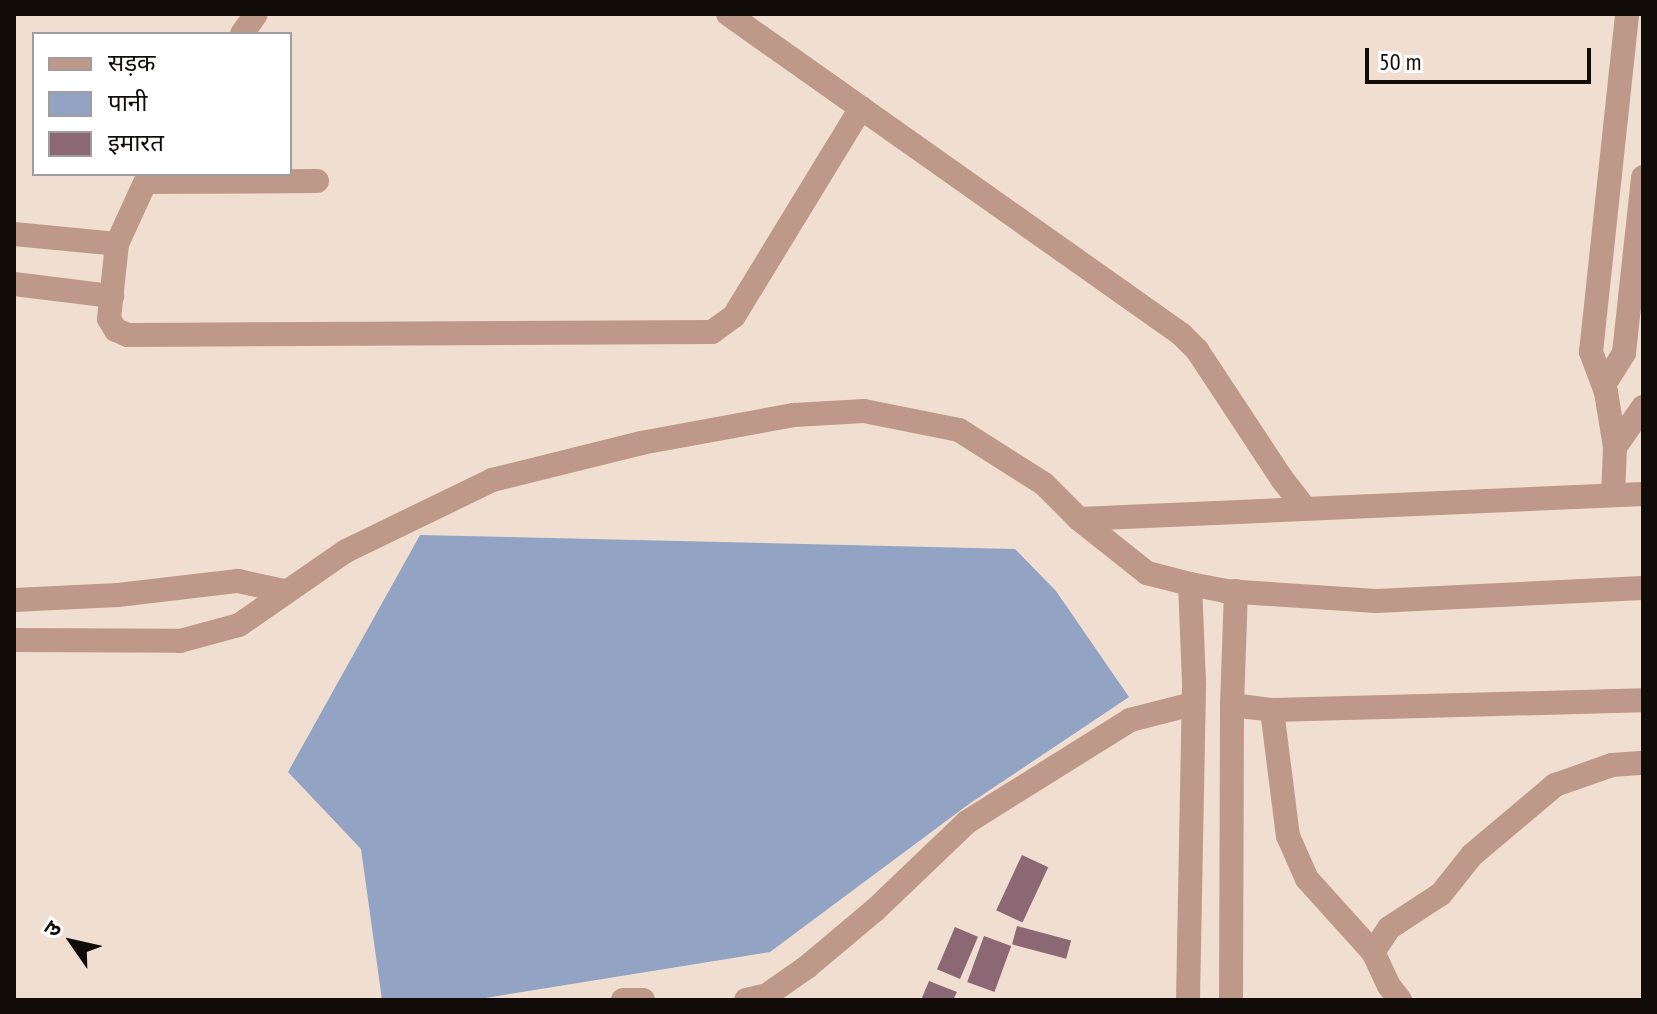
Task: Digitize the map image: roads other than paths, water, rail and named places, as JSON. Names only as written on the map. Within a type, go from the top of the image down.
[{"type":"street","points":[[243,32],[256,14]]},
{"type":"street","points":[[728,14],[1181,334],[1197,350],[1282,479],[1305,508]]},
{"type":"street","points":[[1613,495],[1615,447],[1604,385],[1591,352],[1627,14]]},
{"type":"street","points":[[317,181],[148,178],[117,244],[111,326],[128,335],[712,332],[734,316],[861,108]]},
{"type":"street","points":[[1604,385],[1624,353],[1643,177]]},
{"type":"street","points":[[14,234],[117,244]]},
{"type":"street","points":[[14,284],[112,296]]},
{"type":"street","points":[[1615,447],[1643,407]]},
{"type":"street","points":[[14,640],[180,641],[239,625],[346,551],[492,480],[641,443],[794,415],[864,411],[959,430],[1044,484],[1079,519],[1147,573],[1190,584],[1236,591],[1376,601],[1643,588]]},
{"type":"street","points":[[1079,519],[1213,516],[1305,508],[1643,494]]},
{"type":"street","points":[[14,600],[118,595],[238,581],[284,591]]},
{"type":"street","points":[[1188,1000],[1193,704],[1190,584]]},
{"type":"street","points":[[1231,1000],[1232,705],[1236,591]]},
{"type":"street","points":[[1232,705],[1272,710],[1643,700]]},
{"type":"street","points":[[746,1000],[767,995],[807,967],[875,910],[967,822],[1130,720],[1193,704]]},
{"type":"street","points":[[1272,710],[1288,836],[1307,879],[1373,952],[1389,986],[1400,1000]]},
{"type":"street","points":[[1373,952],[1389,928],[1441,894],[1472,855],[1555,785],[1612,765],[1643,763]]},
{"type":"street","points":[[623,1000],[643,1000]]},
{"type":"water","points":[[420,535],[1015,549],[1056,591],[1129,697],[969,804],[770,952],[473,1000],[382,1000],[361,849],[288,772]]}]
